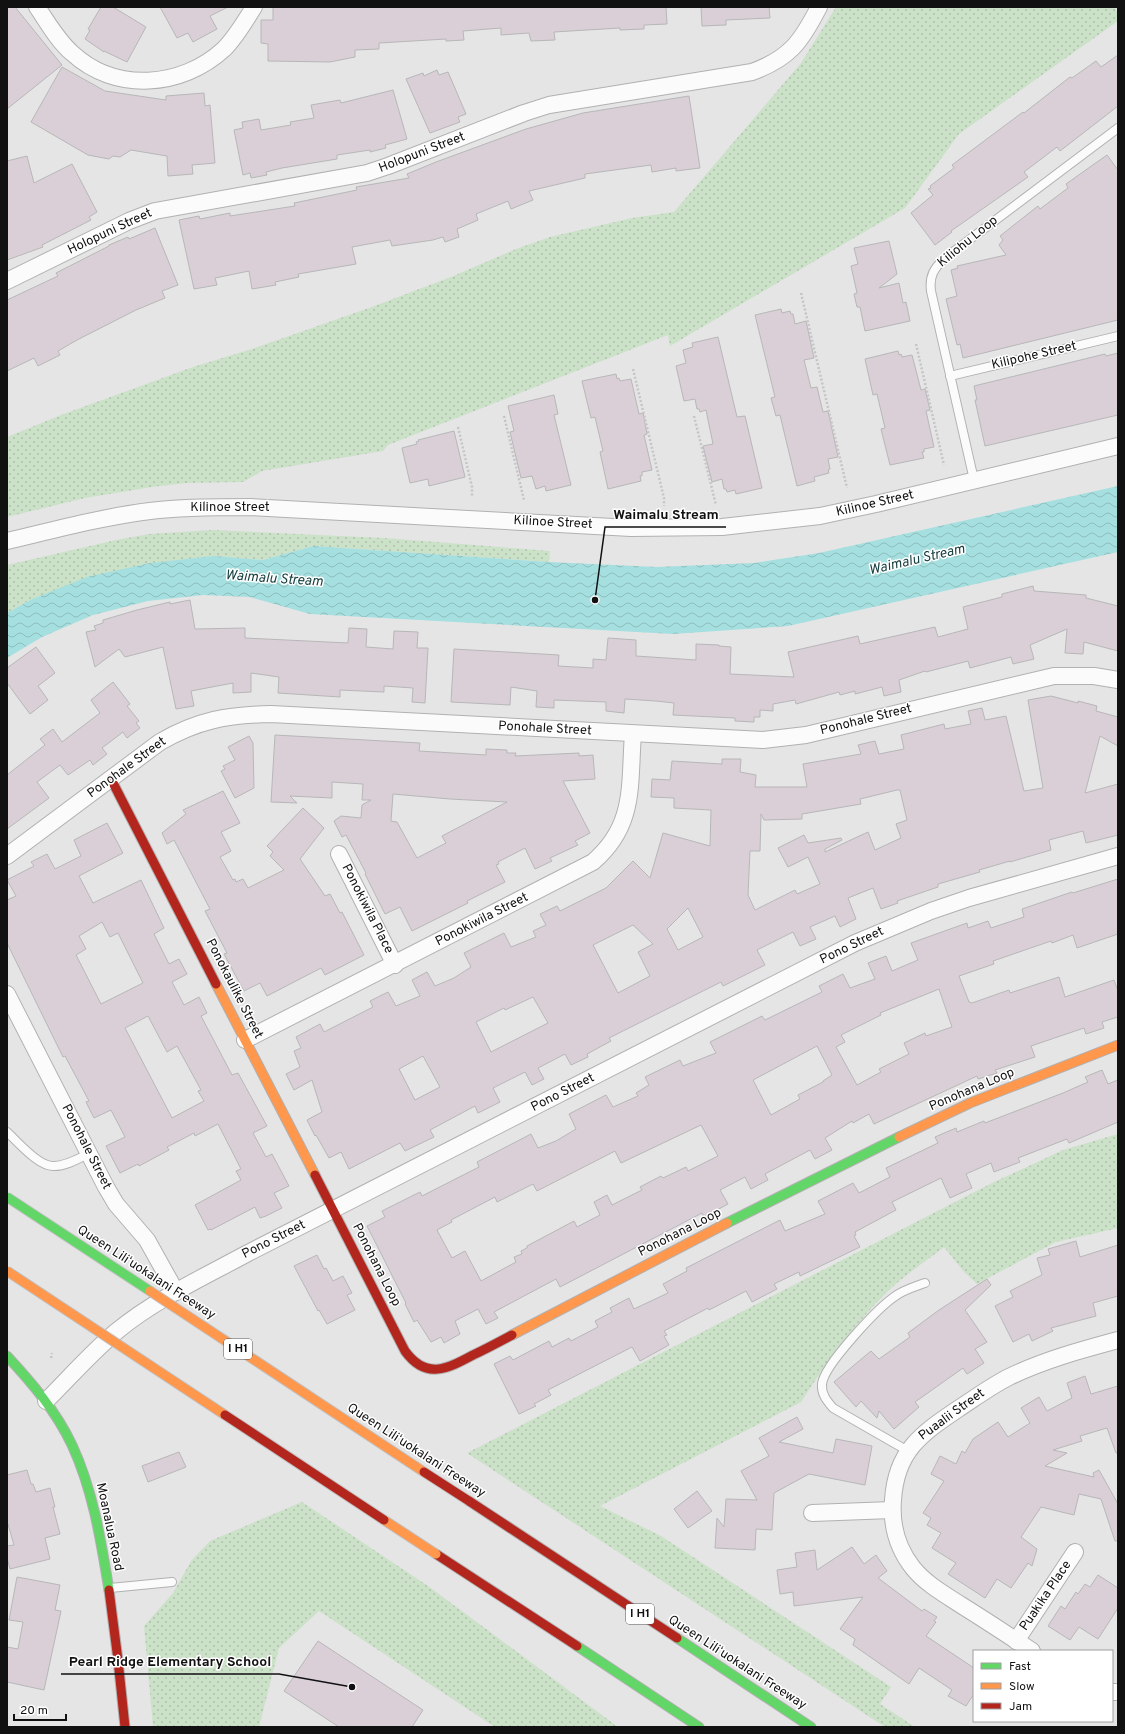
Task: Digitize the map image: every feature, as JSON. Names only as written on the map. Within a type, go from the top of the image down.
[{"type":"main road","name":"Ponokaulike Street","points":[[111,779],[333,1210]]},
{"type":"main road","name":"Ponohana Loop","points":[[333,1210],[408,1355],[424,1368],[434,1370],[445,1369],[674,1250],[935,1119],[970,1103],[1118,1045]]},
{"type":"main road","name":"Queen Liliʻuokalani Freeway","points":[[7,1197],[811,1727]]},
{"type":"main road","points":[[7,1271],[699,1727]]},
{"type":"main road","name":"Moanalua Road","points":[[7,1356],[46,1401],[74,1451],[87,1482],[94,1508],[109,1588],[119,1663],[125,1727]]},
{"type":"street","points":[[37,7],[71,53],[82,61],[94,69],[112,76],[127,80],[144,81],[161,80],[177,76],[205,64],[225,48],[254,7]]},
{"type":"street","name":"Holopuni Street","points":[[7,281],[129,221],[155,211],[367,173],[524,113],[549,105],[752,72],[773,63],[793,49],[804,34],[819,7]]},
{"type":"street","name":"Kilinoe Street","points":[[7,541],[150,511],[217,507],[631,528],[722,527],[820,516],[1118,446]]},
{"type":"street","name":"Ponohale Street","points":[[7,856],[148,750],[173,734],[201,723],[231,716],[271,714],[739,740],[784,739],[1054,676],[1094,676],[1118,680]]},
{"type":"street","name":"Ponokiwila Street","points":[[246,1040],[581,869],[602,854],[616,836],[622,825],[626,812],[629,797],[633,734]]},
{"type":"street","name":"Ponokiwila Place","points":[[339,854],[395,964]]},
{"type":"street","name":"Pono Street","points":[[46,1401],[117,1331],[149,1308],[176,1292],[333,1210],[848,947],[890,927],[970,898],[1118,856]]},
{"type":"street","name":"Ponohale Street","points":[[7,994],[110,1195],[147,1240],[176,1292]]},
{"type":"street","name":"Puaalii Street","points":[[1030,1650],[922,1577],[907,1559],[900,1548],[893,1523],[892,1510],[896,1477],[908,1451],[922,1435],[937,1423],[1008,1377],[1045,1362],[1118,1340]]},
{"type":"street","points":[[812,1513],[892,1510]]},
{"type":"street","name":"Puakika Place","points":[[1016,1641],[1075,1552]]},
{"type":"lane","name":"Kiliohu Loop","points":[[974,480],[931,291],[931,277],[934,270],[945,258],[1118,128]]},
{"type":"lane","name":"Kilipohe Street","points":[[950,376],[1118,336]]},
{"type":"lane","points":[[7,1132],[37,1160],[53,1167],[69,1163],[88,1154]]},
{"type":"lane","points":[[908,1451],[834,1408],[825,1397],[822,1385],[824,1376],[855,1335],[892,1298],[903,1291],[925,1283]]},
{"type":"lane","points":[[109,1588],[172,1582]]},
{"type":"path","points":[[801,293],[847,488]]},
{"type":"path","points":[[916,344],[944,465]]},
{"type":"path","points":[[633,369],[664,498],[664,506]]},
{"type":"path","points":[[504,416],[524,500]]},
{"type":"path","points":[[694,416],[716,505]]},
{"type":"path","points":[[458,427],[472,487],[472,497]]},
{"type":"path","points":[[51,1358],[52,1353]]},
{"type":"green space","points":[[836,7],[1115,7],[1118,15],[1118,21],[959,134],[905,208],[670,346],[668,335],[388,445],[383,451],[262,471],[243,482],[186,483],[152,487],[85,498],[7,517],[7,437],[61,415],[193,367],[252,349],[369,308],[451,277],[516,249],[550,237],[632,218],[674,212],[801,63]]},
{"type":"green space","points":[[213,530],[384,538],[550,551],[549,562],[313,546],[263,560],[214,556],[30,600],[7,613],[7,565],[149,534]]},
{"type":"green space","points":[[1118,1134],[1118,1228],[1056,1242],[977,1284],[964,1272],[944,1247],[886,1293],[862,1318],[840,1345],[801,1402],[600,1506],[661,1536],[891,1687],[880,1704],[915,1727],[885,1727],[467,1453],[990,1184],[1063,1150]]},
{"type":"green space","points":[[302,1502],[428,1586],[618,1727],[495,1727],[319,1611],[279,1648],[259,1727],[153,1727],[144,1626],[173,1593],[191,1561],[210,1541]]},
{"type":"water","points":[[1118,486],[1118,552],[788,626],[673,634],[310,614],[250,597],[203,595],[148,601],[93,615],[42,637],[7,658],[7,613],[30,600],[87,577],[150,563],[214,556],[263,560],[313,546],[549,562],[657,567],[754,563],[819,553]]},
{"type":"building","points":[[7,7],[15,7],[62,65],[7,109]]},
{"type":"building","points":[[101,7],[113,7],[146,27],[127,62],[104,52],[85,39],[90,30],[88,29]]},
{"type":"building","points":[[160,7],[228,7],[210,16],[217,29],[193,42],[188,33],[177,38]]},
{"type":"building","points":[[273,7],[666,7],[667,24],[644,25],[644,29],[620,30],[620,28],[554,32],[555,40],[531,41],[529,33],[501,35],[501,28],[463,31],[464,40],[446,41],[446,39],[379,43],[379,49],[355,50],[355,57],[330,62],[268,61],[268,44],[261,43],[261,20],[273,20]]},
{"type":"building","points":[[701,7],[769,7],[770,18],[726,20],[726,25],[702,26]]},
{"type":"building","points":[[1118,55],[1118,106],[1060,151],[1057,147],[1024,172],[1028,177],[951,231],[952,232],[935,245],[911,213],[933,195],[928,189],[931,188],[930,186],[954,168],[952,165],[1023,112],[1024,113],[1070,77],[1072,78],[1096,61],[1101,67]]},
{"type":"building","points":[[62,67],[105,91],[166,100],[166,96],[204,93],[205,106],[210,105],[215,163],[192,165],[193,174],[168,176],[167,156],[131,150],[120,157],[113,156],[109,159],[88,155],[31,122]]},
{"type":"building","points":[[437,70],[439,75],[448,72],[466,114],[458,117],[460,122],[430,133],[406,79],[423,73],[424,76]]},
{"type":"building","points":[[393,90],[407,139],[385,145],[386,148],[370,152],[370,150],[337,155],[337,159],[282,168],[266,172],[267,175],[251,178],[250,173],[243,175],[234,130],[243,128],[242,122],[259,119],[261,130],[291,125],[290,122],[314,118],[311,105],[340,100],[341,103]]},
{"type":"building","points":[[689,96],[700,168],[676,171],[676,168],[652,172],[651,165],[585,174],[585,178],[529,191],[533,200],[511,209],[508,201],[476,214],[478,220],[457,229],[459,237],[445,242],[443,237],[433,240],[392,246],[390,240],[352,247],[356,264],[298,274],[299,277],[275,282],[276,285],[252,289],[249,271],[215,278],[217,285],[194,289],[179,220],[199,216],[200,219],[230,213],[230,216],[295,206],[294,203],[357,190],[356,187],[409,178],[407,174],[436,162],[526,129],[583,113]]},
{"type":"building","points":[[1107,155],[1118,170],[1118,320],[963,358],[960,344],[957,345],[946,299],[957,296],[951,270],[958,268],[957,266],[1006,255],[999,245],[1003,240],[1000,236],[1038,206],[1040,209],[1068,188],[1066,184]]},
{"type":"building","points":[[27,156],[34,183],[72,164],[97,212],[89,217],[91,220],[42,245],[43,247],[7,260],[7,161]]},
{"type":"building","points":[[155,228],[178,285],[162,291],[165,298],[136,310],[77,340],[58,351],[60,355],[38,366],[34,358],[7,371],[7,300],[58,276],[56,273],[109,245],[128,237],[129,239]]},
{"type":"building","points":[[889,241],[897,274],[879,288],[899,283],[903,303],[906,302],[910,321],[865,331],[860,307],[857,307],[854,294],[857,293],[851,266],[858,264],[854,248]]},
{"type":"building","points":[[781,309],[782,313],[790,311],[791,314],[793,314],[795,324],[806,321],[814,358],[804,360],[811,388],[817,387],[823,412],[828,411],[838,457],[828,459],[830,469],[828,470],[829,473],[814,477],[815,481],[797,486],[780,415],[776,416],[771,398],[775,397],[755,315]]},
{"type":"building","points":[[718,337],[737,417],[745,416],[762,488],[736,494],[735,490],[727,492],[726,489],[724,489],[722,479],[712,482],[703,446],[713,444],[706,410],[700,412],[699,409],[697,409],[695,399],[684,401],[676,366],[686,363],[683,350],[693,347],[692,343]]},
{"type":"building","points":[[898,351],[899,355],[901,354],[902,357],[912,355],[921,390],[925,389],[930,410],[926,411],[934,447],[924,449],[924,452],[922,452],[924,458],[890,465],[881,429],[885,428],[877,394],[873,395],[865,359]]},
{"type":"building","points":[[1118,353],[1118,415],[985,446],[975,400],[977,400],[974,386],[1105,354],[1106,356]]},
{"type":"building","points":[[616,374],[617,379],[619,378],[620,381],[631,379],[639,414],[643,413],[647,434],[644,435],[652,470],[642,472],[642,476],[640,476],[641,481],[608,489],[600,452],[603,451],[595,417],[591,418],[582,381]]},
{"type":"building","points":[[554,395],[558,414],[554,415],[571,485],[546,491],[545,486],[536,489],[532,476],[521,478],[510,432],[514,431],[508,406]]},
{"type":"building","points":[[454,431],[465,477],[429,486],[428,479],[410,483],[402,448],[417,444],[416,442],[419,441],[418,440]]},
{"type":"building","points":[[1033,586],[1034,591],[1086,595],[1086,598],[1118,606],[1118,651],[1084,642],[1083,654],[1065,653],[1067,629],[1030,645],[1034,659],[1013,664],[1011,657],[970,668],[968,661],[926,672],[925,671],[899,680],[901,692],[884,696],[882,687],[855,694],[855,691],[840,695],[839,692],[796,704],[795,700],[773,704],[773,711],[760,710],[760,717],[754,717],[754,722],[735,721],[735,718],[673,715],[674,703],[656,701],[625,699],[624,713],[606,711],[606,702],[554,700],[554,708],[536,707],[537,691],[511,687],[510,705],[451,702],[454,649],[559,655],[558,666],[593,668],[593,659],[606,660],[608,638],[636,640],[636,656],[696,660],[696,644],[719,645],[731,647],[730,674],[794,677],[788,652],[858,636],[860,644],[935,627],[938,637],[968,629],[963,607],[1002,597],[1002,594]]},
{"type":"building","points":[[190,600],[195,629],[245,628],[245,638],[348,643],[349,628],[367,629],[366,647],[393,649],[394,631],[418,632],[417,648],[428,648],[425,703],[412,702],[413,688],[384,686],[384,692],[340,690],[340,697],[278,693],[279,677],[251,673],[251,692],[233,693],[233,683],[191,691],[194,706],[176,709],[163,647],[125,657],[119,649],[95,667],[86,632],[96,630],[94,626],[103,623],[103,620],[137,610],[170,602],[170,604]]},
{"type":"building","points":[[36,647],[55,673],[38,686],[48,700],[30,714],[7,683],[7,668]]},
{"type":"building","points":[[113,682],[130,704],[127,706],[139,721],[136,723],[140,728],[127,738],[123,732],[102,748],[107,754],[93,765],[90,760],[68,775],[60,765],[37,782],[49,798],[7,829],[7,775],[45,745],[40,739],[53,729],[62,742],[100,713],[91,700]]},
{"type":"building","points":[[1051,696],[1078,703],[1078,701],[1097,706],[1096,711],[1118,717],[1118,746],[1100,736],[1085,793],[1118,784],[1118,835],[1086,843],[1083,831],[1049,840],[1051,850],[979,870],[980,872],[938,884],[938,887],[897,901],[898,903],[881,909],[873,888],[848,898],[856,919],[840,927],[835,916],[810,927],[816,939],[800,946],[793,932],[757,950],[765,965],[723,986],[721,982],[609,1038],[611,1041],[587,1054],[588,1057],[571,1065],[565,1054],[538,1068],[544,1079],[532,1085],[525,1072],[493,1088],[500,1102],[478,1113],[475,1106],[430,1130],[434,1137],[405,1151],[400,1143],[349,1169],[341,1152],[329,1158],[316,1135],[315,1136],[307,1120],[322,1112],[312,1080],[294,1090],[286,1074],[300,1067],[294,1051],[301,1048],[296,1037],[320,1024],[324,1032],[373,1007],[370,1001],[388,992],[396,1006],[420,996],[412,980],[427,972],[435,986],[454,978],[471,967],[464,953],[504,933],[511,947],[536,937],[533,931],[546,925],[540,914],[557,906],[560,911],[606,888],[633,861],[650,878],[663,833],[710,846],[711,810],[674,808],[674,798],[651,797],[652,779],[670,780],[672,761],[722,764],[722,759],[741,759],[740,772],[756,775],[755,787],[807,787],[803,764],[861,754],[858,745],[875,741],[879,754],[904,749],[901,735],[944,724],[945,729],[971,724],[968,711],[982,708],[985,720],[1006,716],[1024,791],[1043,788],[1028,700]],"holes":[[[900,790],[907,820],[896,824],[901,838],[875,850],[868,832],[825,852],[825,849],[842,840],[841,838],[808,843],[804,835],[778,848],[788,867],[808,857],[820,884],[797,894],[795,890],[755,910],[748,895],[750,851],[760,851],[761,814],[764,820],[802,819],[802,814],[861,804],[860,799]],[[688,908],[703,937],[678,950],[667,929]],[[633,925],[653,944],[638,952],[650,976],[618,993],[593,945]],[[533,997],[548,1023],[491,1052],[476,1022],[504,1008],[505,1010]],[[423,1056],[440,1087],[415,1100],[399,1069]]]},
{"type":"building","points":[[275,735],[420,743],[419,751],[486,755],[486,749],[507,750],[507,753],[516,753],[515,756],[579,753],[579,756],[593,755],[595,779],[563,781],[590,833],[575,841],[578,845],[550,858],[552,861],[535,869],[525,848],[498,862],[499,864],[496,865],[505,882],[467,901],[468,903],[412,931],[400,907],[385,914],[346,835],[342,837],[334,821],[341,816],[361,818],[362,805],[371,800],[362,800],[363,784],[332,782],[332,798],[290,796],[297,803],[271,802]],"holes":[[[393,794],[507,802],[442,836],[446,843],[417,858],[397,822],[391,821]]]},
{"type":"building","points":[[249,736],[253,743],[254,788],[235,798],[221,771],[225,769],[223,766],[235,760],[228,747]]},
{"type":"building","points":[[223,791],[240,823],[221,832],[231,851],[220,857],[233,880],[235,879],[236,882],[243,879],[248,888],[284,870],[270,856],[273,852],[267,846],[303,808],[324,828],[300,859],[325,896],[330,894],[340,913],[342,912],[364,955],[325,975],[321,968],[267,996],[260,983],[244,991],[224,954],[227,953],[205,911],[210,909],[174,840],[167,844],[162,833],[186,814],[183,810]]},
{"type":"building","points":[[107,823],[123,853],[79,876],[93,903],[141,880],[164,928],[154,934],[169,964],[179,959],[187,974],[172,982],[184,1005],[199,997],[207,1013],[201,1016],[232,1075],[238,1073],[267,1126],[253,1133],[266,1157],[272,1154],[289,1186],[274,1193],[282,1208],[260,1218],[255,1207],[211,1230],[208,1230],[195,1205],[241,1180],[236,1171],[241,1169],[218,1124],[195,1136],[194,1133],[167,1147],[169,1150],[139,1166],[138,1164],[120,1173],[106,1146],[125,1137],[111,1110],[94,1118],[86,1102],[89,1101],[65,1056],[63,1057],[7,943],[7,900],[16,896],[7,880],[34,866],[31,862],[47,854],[55,869],[81,856],[74,840]],"holes":[[[102,922],[110,937],[118,933],[143,983],[101,1004],[76,955],[86,949],[79,936]],[[148,1016],[167,1052],[177,1046],[201,1090],[198,1091],[204,1101],[172,1118],[125,1028]]]},
{"type":"building","points":[[1118,879],[1118,934],[1077,948],[1073,935],[993,961],[994,964],[959,976],[969,1002],[972,1003],[1009,990],[1010,993],[1059,977],[1065,997],[1114,980],[1118,991],[1118,1017],[1102,1022],[1104,1028],[1086,1034],[1084,1028],[1031,1046],[1035,1057],[995,1070],[997,1073],[978,1079],[977,1076],[874,1124],[869,1114],[853,1123],[852,1121],[825,1138],[832,1150],[815,1159],[810,1150],[765,1174],[768,1180],[751,1189],[745,1177],[720,1190],[728,1204],[704,1217],[702,1213],[560,1287],[556,1279],[494,1312],[498,1318],[486,1324],[478,1309],[455,1321],[460,1334],[444,1343],[441,1337],[431,1342],[417,1320],[414,1322],[367,1226],[385,1217],[382,1211],[420,1192],[422,1196],[479,1167],[477,1162],[531,1134],[538,1148],[556,1141],[576,1129],[569,1114],[606,1095],[613,1107],[638,1096],[636,1093],[649,1085],[645,1077],[680,1060],[683,1066],[716,1053],[710,1042],[762,1016],[765,1020],[822,992],[819,986],[843,974],[850,988],[875,979],[868,963],[886,956],[892,971],[918,960],[911,943],[967,923],[968,928],[988,921],[991,928],[1024,917],[1022,909],[1072,892],[1073,893]],"holes":[[[939,989],[952,1027],[926,1036],[925,1033],[904,1043],[909,1054],[879,1069],[881,1072],[857,1085],[836,1047],[845,1042],[841,1035],[881,1015],[880,1013]],[[817,1046],[832,1075],[823,1082],[798,1095],[800,1099],[771,1115],[753,1080]],[[701,1125],[718,1156],[688,1171],[686,1167],[663,1178],[661,1176],[640,1187],[642,1190],[612,1205],[607,1195],[594,1202],[600,1215],[577,1227],[574,1221],[527,1246],[527,1248],[521,1251],[522,1254],[514,1257],[516,1262],[481,1281],[465,1251],[452,1258],[437,1230],[452,1222],[451,1220],[495,1197],[497,1202],[533,1184],[537,1191],[615,1151],[621,1163]]]},
{"type":"building","points":[[1102,1070],[1108,1084],[1118,1080],[1118,1122],[1069,1143],[1067,1139],[1018,1158],[1020,1162],[994,1172],[991,1163],[966,1174],[972,1188],[950,1198],[941,1178],[892,1202],[896,1210],[855,1232],[856,1235],[854,1236],[860,1247],[800,1276],[799,1272],[774,1284],[777,1289],[752,1302],[746,1291],[709,1310],[708,1308],[664,1331],[667,1335],[664,1336],[669,1345],[640,1361],[632,1347],[548,1390],[551,1395],[534,1404],[536,1406],[519,1414],[494,1364],[510,1356],[513,1360],[549,1341],[552,1347],[569,1338],[571,1341],[598,1327],[595,1321],[612,1312],[610,1308],[629,1298],[634,1309],[668,1293],[663,1284],[687,1271],[686,1268],[780,1220],[785,1231],[825,1214],[818,1201],[853,1183],[859,1193],[890,1177],[886,1168],[938,1143],[935,1137],[956,1128],[957,1132],[984,1121],[985,1123],[1063,1093],[1088,1082],[1085,1077]]},
{"type":"building","points":[[1076,1241],[1080,1257],[1118,1245],[1118,1296],[1093,1303],[1096,1316],[1051,1328],[1053,1331],[1032,1341],[1029,1334],[1013,1342],[995,1306],[1013,1297],[1010,1291],[1042,1275],[1037,1258],[1050,1255],[1048,1249]]},
{"type":"building","points":[[317,1255],[324,1269],[326,1268],[333,1281],[343,1276],[352,1293],[347,1295],[355,1310],[327,1324],[319,1310],[318,1311],[294,1266]]},
{"type":"building","points":[[987,1279],[991,1285],[965,1310],[987,1342],[975,1349],[984,1363],[967,1374],[963,1368],[915,1402],[919,1407],[894,1429],[879,1411],[877,1418],[861,1401],[856,1407],[834,1382],[871,1351],[879,1359],[910,1337],[908,1333],[939,1310]]},
{"type":"building","points":[[1085,1376],[1091,1394],[1118,1386],[1118,1453],[1116,1453],[1107,1428],[1080,1436],[1082,1441],[1053,1450],[1067,1453],[1045,1466],[1094,1477],[1093,1473],[1099,1470],[1118,1504],[1118,1541],[1115,1541],[1101,1499],[1079,1494],[1074,1515],[1041,1507],[1021,1537],[1037,1549],[1032,1566],[1028,1563],[1011,1588],[997,1579],[985,1598],[948,1574],[956,1563],[932,1548],[941,1533],[927,1525],[931,1518],[923,1513],[944,1481],[931,1474],[940,1456],[956,1464],[962,1451],[965,1453],[973,1439],[998,1422],[1008,1437],[1030,1423],[1021,1408],[1039,1397],[1047,1411],[1072,1398],[1067,1383]]},
{"type":"building","points":[[797,1417],[803,1429],[779,1442],[833,1453],[836,1439],[872,1446],[865,1485],[809,1474],[774,1493],[772,1530],[756,1529],[755,1550],[715,1548],[717,1518],[724,1527],[726,1499],[757,1500],[741,1471],[769,1456],[759,1438]]},
{"type":"building","points":[[179,1452],[186,1467],[148,1482],[142,1466]]},
{"type":"building","points":[[27,1470],[31,1484],[33,1484],[36,1492],[50,1488],[60,1534],[45,1538],[50,1559],[10,1569],[7,1558],[7,1546],[14,1545],[7,1521],[7,1475]]},
{"type":"building","points":[[697,1491],[712,1511],[688,1528],[674,1509]]},
{"type":"building","points":[[852,1547],[864,1564],[876,1555],[887,1571],[878,1578],[922,1611],[924,1609],[937,1617],[934,1621],[936,1622],[926,1636],[973,1667],[973,1696],[966,1706],[948,1696],[952,1690],[919,1668],[909,1684],[853,1645],[855,1639],[840,1629],[863,1597],[794,1606],[793,1592],[780,1594],[777,1570],[797,1567],[795,1553],[815,1550],[817,1570]]},
{"type":"building","points":[[1098,1575],[1118,1588],[1118,1608],[1098,1639],[1079,1627],[1070,1640],[1048,1626],[1061,1606],[1065,1609],[1076,1592],[1078,1594],[1085,1584],[1090,1587]]},
{"type":"building","points":[[17,1577],[60,1585],[55,1610],[61,1611],[44,1690],[7,1682],[7,1647],[18,1649],[23,1622],[9,1620]]},
{"type":"building","points":[[318,1641],[423,1710],[412,1727],[339,1727],[284,1691]]},
{"type":"traffic: fast","points":[[727,1223],[899,1137]]},
{"type":"traffic: fast","points":[[7,1197],[150,1291]]},
{"type":"traffic: fast","points":[[7,1356],[43,1398],[59,1421],[72,1445],[86,1480],[91,1498],[109,1590]]},
{"type":"traffic: fast","points":[[677,1638],[811,1727]]},
{"type":"traffic: fast","points":[[577,1646],[699,1727]]},
{"type":"traffic: slow","points":[[216,984],[315,1175]]},
{"type":"traffic: slow","points":[[899,1137],[970,1103],[1118,1045]]},
{"type":"traffic: slow","points":[[512,1335],[727,1223]]},
{"type":"traffic: slow","points":[[7,1271],[225,1415]]},
{"type":"traffic: slow","points":[[150,1291],[424,1472]]},
{"type":"traffic: slow","points":[[384,1520],[436,1554]]},
{"type":"traffic: jam","points":[[111,779],[216,984]]},
{"type":"traffic: jam","points":[[315,1175],[405,1351],[413,1360],[421,1366],[429,1369],[446,1368],[512,1335]]},
{"type":"traffic: jam","points":[[225,1415],[384,1520]]},
{"type":"traffic: jam","points":[[424,1472],[469,1501]]},
{"type":"traffic: jam","points":[[469,1501],[677,1638]]},
{"type":"traffic: jam","points":[[436,1554],[577,1646]]},
{"type":"traffic: jam","points":[[109,1590],[125,1727]]},
{"type":"place","name":"Waimalu Stream","points":[[595,600]]},
{"type":"place","name":"Pearl Ridge Elementary School","points":[[352,1687]]}]
